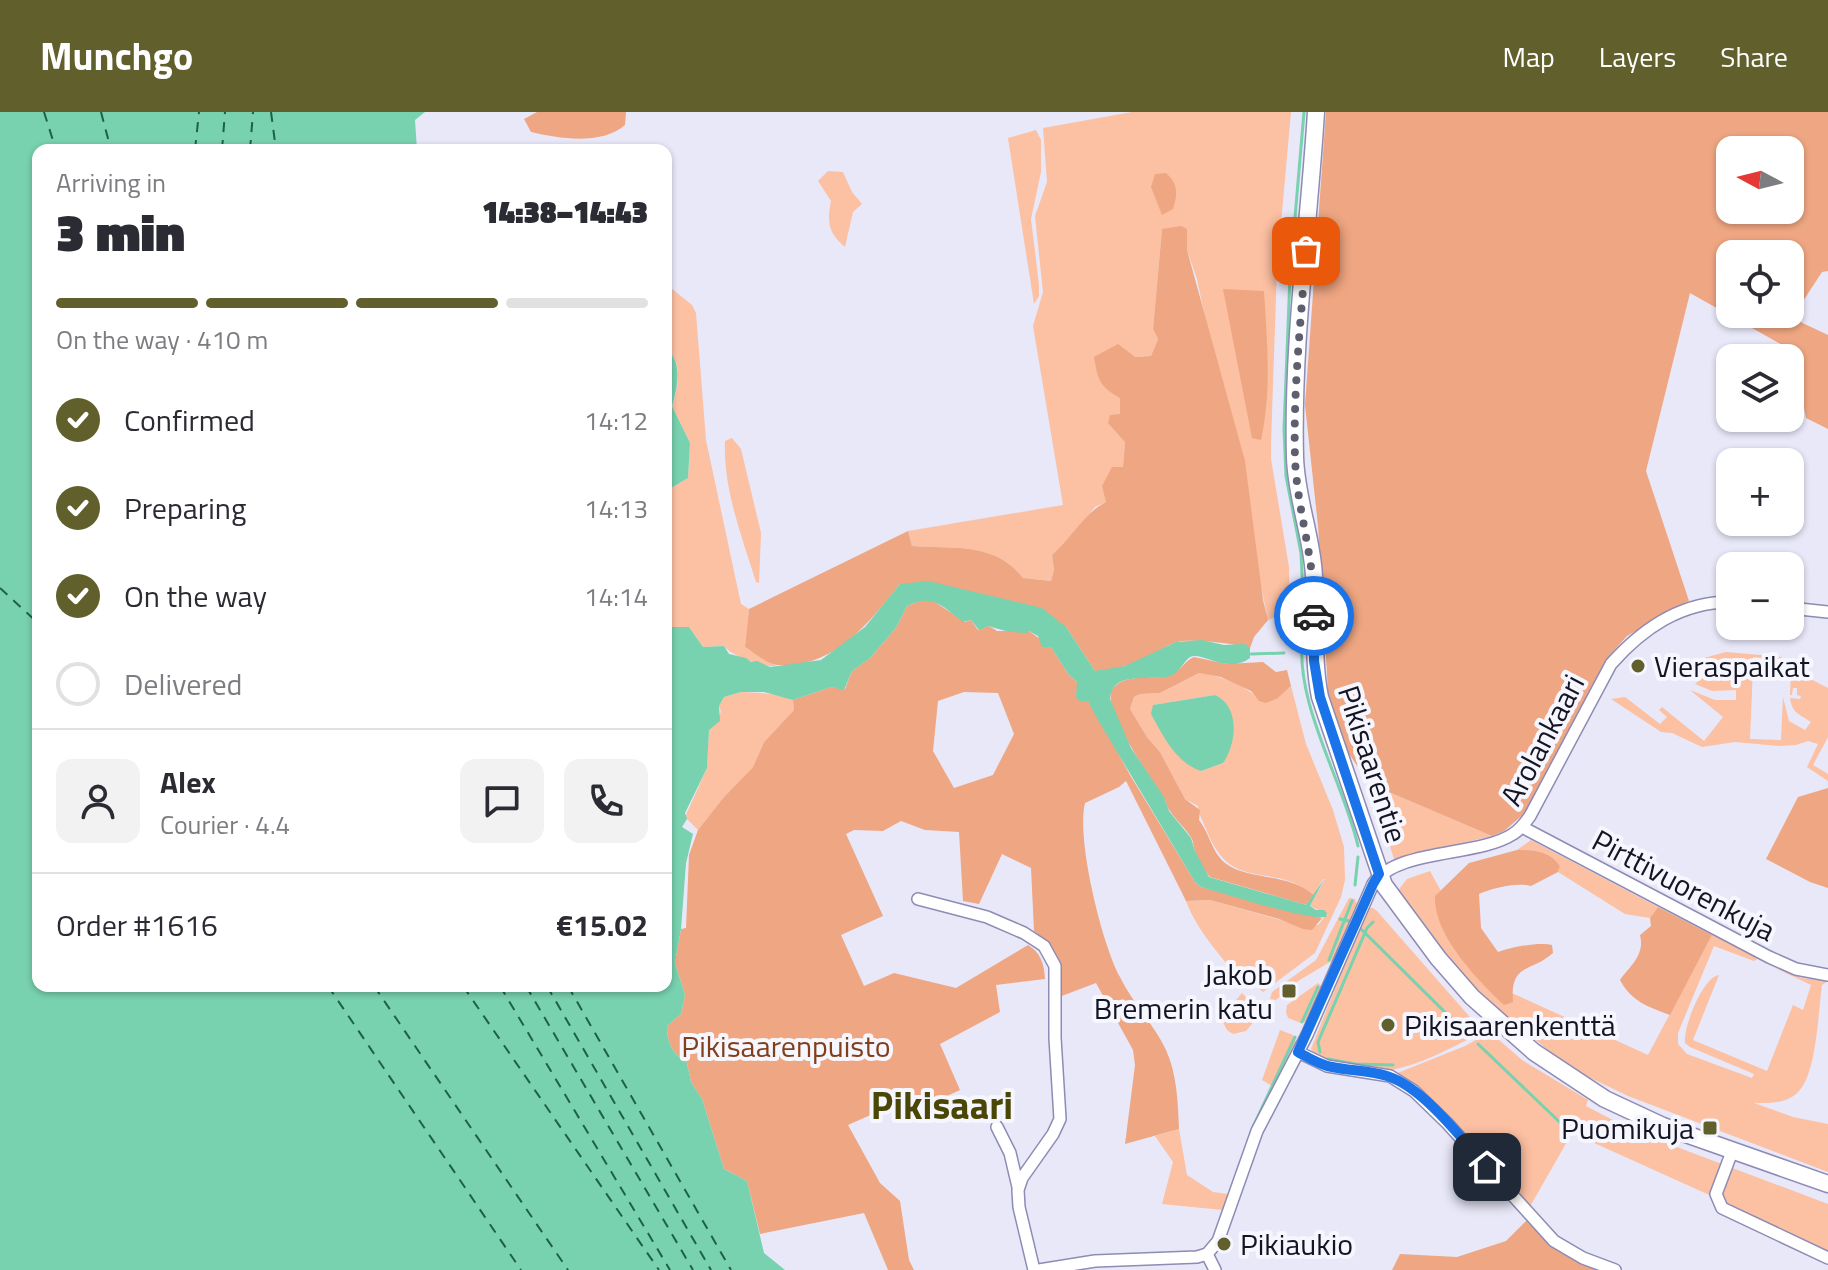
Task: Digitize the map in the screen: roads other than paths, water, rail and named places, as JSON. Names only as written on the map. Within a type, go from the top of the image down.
[{"type":"street","name":"Pikisaarentie","points":[[1316,112],[1299,346],[1295,457],[1297,486],[1313,565],[1316,676],[1320,697],[1379,874],[1389,894],[1472,997],[1534,1052],[1578,1083],[1663,1126],[1828,1184]]},
{"type":"street","name":"Arolankaari","points":[[1379,874],[1438,854],[1507,838],[1522,827],[1611,664],[1628,644],[1649,627],[1692,606],[1716,603]]},
{"type":"street","points":[[1804,609],[1828,612]]},
{"type":"street","name":"Pirttivuorenkuja","points":[[1522,827],[1769,957],[1796,969],[1828,975]]},
{"type":"street","points":[[997,1127],[1010,1153],[1019,1207],[1037,1270],[1095,1261],[1207,1254],[1218,1241],[1247,1155],[1379,874]]},
{"type":"street","points":[[918,899],[987,917],[1024,933],[1044,946],[1055,966],[1060,1119],[1022,1178],[1018,1190]]},
{"type":"street","points":[[1298,1052],[1327,1066],[1390,1076],[1414,1091],[1554,1241],[1583,1258],[1615,1270]]},
{"type":"street","points":[[1733,1149],[1716,1194],[1722,1208],[1828,1258]]},
{"type":"street","points":[[1207,1254],[1215,1270]]},
{"type":"waterway","points":[[1304,112],[1290,276],[1284,429],[1286,476],[1301,553],[1304,614]]},
{"type":"waterway","points":[[1303,635],[1305,687],[1358,846]]},
{"type":"waterway","points":[[1251,654],[1284,653]]},
{"type":"waterway","points":[[1355,885],[1358,857]]},
{"type":"waterway","points":[[1329,960],[1352,901]]},
{"type":"waterway","points":[[1340,919],[1349,921]]},
{"type":"waterway","points":[[1320,1052],[1318,1042],[1367,928],[1373,922]]},
{"type":"waterway","points":[[1361,929],[1469,1036]]},
{"type":"waterway","points":[[1302,1022],[1318,987]]},
{"type":"waterway","points":[[1254,1125],[1295,1037]]},
{"type":"waterway","points":[[1478,1044],[1569,1131]]},
{"type":"waterway","points":[[1328,1059],[1355,1064],[1393,1065]]},
{"type":"place","name":"Vieraspaikat","points":[[1638,666]]},
{"type":"place","name":"Jakob Bremerin katu","points":[[1289,991]]},
{"type":"place","name":"Pikisaarenkenttä","points":[[1388,1025]]},
{"type":"place","name":"Puomikuja","points":[[1710,1128]]},
{"type":"place","name":"Pikiaukio","points":[[1224,1244]]},
{"type":"district","name":"Pikisaari","points":[[942,1105]]},
{"type":"park label","name":"Pikisaarenpuisto","points":[[786,1046]]}]
